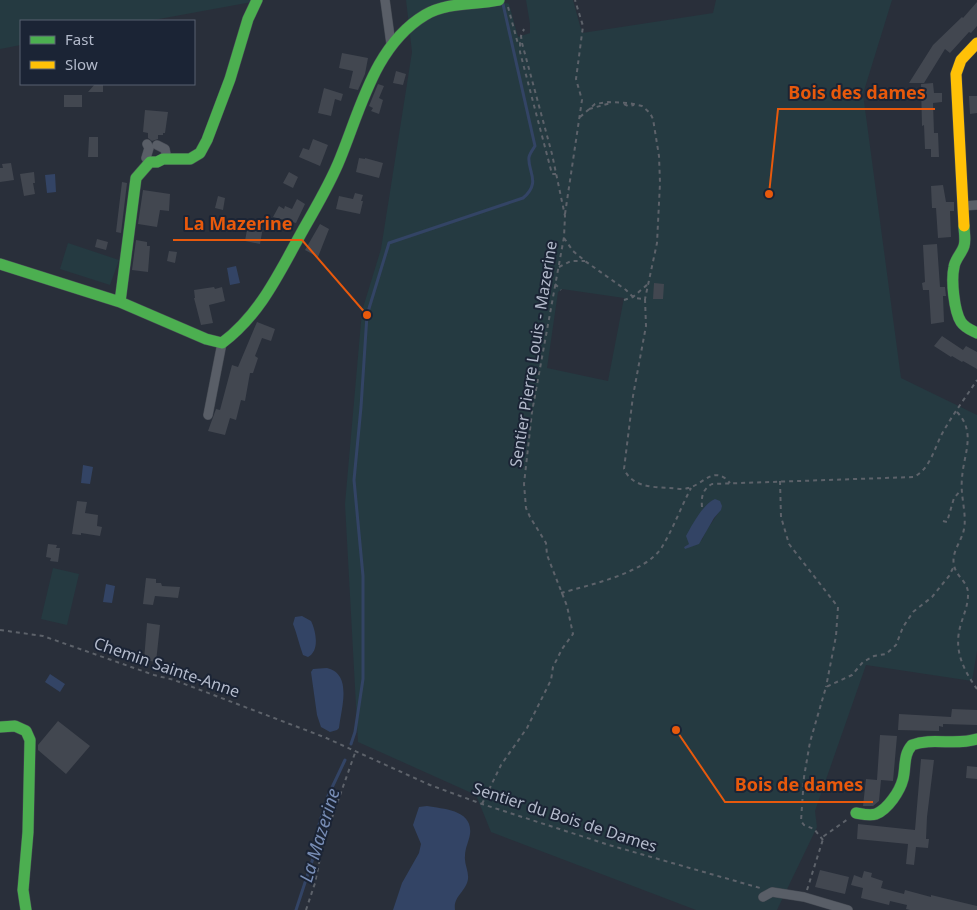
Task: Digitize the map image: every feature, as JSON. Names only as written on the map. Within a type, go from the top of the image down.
[{"type":"street","points":[[147,144],[149,148],[146,158],[150,162],[157,162],[163,159],[190,159],[200,153],[207,140],[230,79],[248,19],[257,0]]},
{"type":"street","points":[[385,0],[391,44]]},
{"type":"street","points":[[208,415],[222,343],[251,315],[268,291],[300,236],[339,162],[371,82],[391,44],[411,23],[438,9],[503,2]]},
{"type":"street","points":[[977,43],[961,60],[956,74],[964,244],[962,252],[956,259],[953,275],[960,321],[977,333]]},
{"type":"street","points":[[157,145],[165,149],[166,154],[163,159]]},
{"type":"street","points":[[120,302],[136,178],[150,162]]},
{"type":"street","points":[[963,206],[977,205]]},
{"type":"street","points":[[0,264],[120,302],[206,339],[222,343]]},
{"type":"street","points":[[0,728],[15,726],[26,731],[30,740],[30,798],[23,890],[26,910]]},
{"type":"street","points":[[856,813],[875,814],[882,810],[902,782],[906,752],[912,745],[919,742],[961,744],[977,739]]},
{"type":"street","points":[[763,897],[772,892],[804,897],[848,910]]},
{"type":"path","points":[[565,216],[582,100],[576,79],[583,26],[575,0]]},
{"type":"path","points":[[503,2],[518,44],[521,43],[520,52],[552,174],[556,174]]},
{"type":"path","name":"Sentier Pierre Louis - Mazerine","points":[[482,804],[501,764],[527,728],[551,680],[553,667],[562,649],[573,634],[568,606],[561,593],[547,555],[546,544],[526,508],[524,484],[532,412],[564,238],[565,216],[542,116],[521,43],[524,29]]},
{"type":"path","points":[[580,116],[600,102],[642,106],[650,113],[657,135],[660,183],[657,243],[645,299],[646,326],[633,396],[624,469],[627,475],[640,485],[691,488]]},
{"type":"path","points":[[564,238],[573,251],[585,261],[633,297],[645,299]]},
{"type":"path","points":[[558,267],[571,261],[585,261]]},
{"type":"path","points":[[555,284],[561,290]]},
{"type":"path","points":[[624,300],[633,297],[648,284]]},
{"type":"path","points":[[702,507],[703,494],[706,487],[712,484],[780,480],[914,477],[922,473],[926,467],[943,432],[977,380]]},
{"type":"path","points":[[956,412],[966,422],[971,437],[970,448],[962,475],[961,490],[965,527],[954,556],[954,566],[957,574],[968,588],[968,595],[958,632],[958,646],[965,672],[977,689]]},
{"type":"path","points":[[561,593],[604,581],[636,569],[661,549],[691,488],[705,478],[717,475],[726,478],[730,483]]},
{"type":"path","points":[[780,480],[781,516],[789,544],[838,606],[836,636],[826,687],[810,742],[804,777],[801,821],[804,825],[814,829],[823,840]]},
{"type":"path","points":[[943,521],[947,522],[954,498],[961,490]]},
{"type":"path","points":[[826,687],[852,675],[863,662],[874,656],[886,654],[896,645],[903,627],[913,612],[932,597],[949,576],[954,566]]},
{"type":"path","name":"Chemin Sainte-Anne","points":[[0,630],[43,636],[154,675],[174,680],[324,737],[356,752]]},
{"type":"path","points":[[306,910],[316,883],[323,843],[356,752]]},
{"type":"path","name":"Sentier du Bois de Dames","points":[[356,752],[430,785],[482,804],[609,845],[772,892]]},
{"type":"path","points":[[804,897],[824,836],[856,813]]},
{"type":"shaded area","points":[[0,0],[263,0],[153,20],[20,20],[20,45],[0,49]]},
{"type":"shaded area","points":[[406,0],[493,0],[494,4],[507,3],[509,4],[518,37],[530,33],[526,0],[573,0],[582,33],[713,13],[716,0],[892,0],[863,94],[901,378],[977,415],[977,651],[972,681],[866,665],[815,811],[817,827],[777,910],[696,910],[491,832],[476,795],[358,742],[345,504],[362,311],[381,249],[412,52]],"holes":[[[562,289],[624,298],[608,381],[547,368],[558,292]],[[705,507],[721,509],[702,540],[684,547],[689,544],[698,517]]]},
{"type":"shaded area","points":[[68,243],[119,260],[110,285],[60,269]]},
{"type":"shaded area","points":[[53,568],[79,574],[67,625],[41,619]]},
{"type":"water","points":[[55,174],[56,192],[47,193],[45,175]]},
{"type":"water","points":[[236,266],[240,283],[230,285],[227,268]]},
{"type":"water","points":[[83,465],[93,467],[90,484],[81,483]]},
{"type":"water","points":[[715,499],[720,501],[721,510],[714,518],[699,544],[685,549],[684,547],[689,544],[686,536],[695,521],[706,505]]},
{"type":"water","points":[[106,584],[115,586],[112,603],[103,602]]},
{"type":"water","points":[[302,616],[311,621],[316,640],[316,646],[308,657],[303,655],[293,624],[295,617]]},
{"type":"water","points":[[327,668],[340,677],[344,693],[339,728],[330,732],[321,727],[317,715],[311,672],[313,669]]},
{"type":"water","points":[[50,674],[65,684],[60,692],[45,682]]},
{"type":"water","points":[[427,806],[456,812],[467,820],[470,826],[470,834],[465,853],[467,883],[456,901],[455,910],[393,910],[402,883],[419,853],[421,844],[413,825],[419,807]]},
{"type":"building","points":[[977,2],[977,26],[950,53],[945,49],[924,83],[909,83],[933,45],[963,18]]},
{"type":"building","points":[[342,53],[368,58],[365,74],[358,90],[349,88],[353,71],[339,68]]},
{"type":"building","points":[[396,71],[406,74],[403,85],[393,83]]},
{"type":"building","points":[[933,83],[934,93],[942,93],[942,102],[933,103],[934,133],[938,133],[939,157],[931,157],[931,149],[925,149],[924,125],[922,126],[921,84]]},
{"type":"building","points":[[378,84],[384,86],[379,98],[383,100],[379,114],[371,111],[373,108],[369,106]]},
{"type":"building","points":[[94,85],[103,85],[103,92],[88,92]]},
{"type":"building","points":[[324,88],[343,94],[341,101],[335,99],[331,116],[318,113]]},
{"type":"building","points":[[64,95],[82,95],[82,107],[64,107]]},
{"type":"building","points":[[969,96],[977,96],[977,113],[970,114]]},
{"type":"building","points":[[145,110],[168,112],[165,133],[158,135],[158,139],[152,141],[148,138],[148,133],[143,132]]},
{"type":"building","points":[[89,137],[98,137],[98,157],[88,157]]},
{"type":"building","points":[[313,139],[328,145],[320,166],[299,157],[303,148],[309,150]]},
{"type":"building","points":[[359,158],[383,163],[379,178],[356,172]]},
{"type":"building","points":[[11,163],[14,180],[0,182],[0,168],[3,168],[2,164]]},
{"type":"building","points":[[34,172],[35,194],[24,196],[20,174]]},
{"type":"building","points":[[289,172],[298,177],[293,188],[283,183]]},
{"type":"building","points":[[122,182],[127,183],[121,233],[116,232]]},
{"type":"building","points":[[943,185],[946,202],[954,202],[954,211],[950,211],[951,237],[938,238],[936,208],[932,208],[931,186]]},
{"type":"building","points":[[143,190],[170,194],[169,211],[160,210],[157,227],[138,224]]},
{"type":"building","points":[[355,193],[363,195],[360,214],[336,209],[339,196],[353,199]]},
{"type":"building","points":[[218,196],[225,198],[223,210],[215,208]]},
{"type":"building","points":[[297,199],[305,204],[296,223],[273,217],[279,206],[284,209],[285,206],[292,209]]},
{"type":"building","points":[[248,224],[263,227],[260,244],[245,241]]},
{"type":"building","points":[[320,224],[329,229],[318,257],[305,250]]},
{"type":"building","points":[[97,239],[108,242],[106,250],[95,247]]},
{"type":"building","points":[[136,240],[147,242],[147,246],[150,246],[148,272],[132,270]]},
{"type":"building","points":[[937,244],[940,287],[945,287],[946,296],[943,296],[944,322],[931,324],[929,290],[923,290],[922,283],[925,282],[923,245]]},
{"type":"building","points":[[169,251],[177,252],[175,263],[167,261]]},
{"type":"building","points":[[654,283],[664,284],[663,299],[653,299]]},
{"type":"building","points":[[214,287],[215,289],[222,287],[225,301],[209,305],[213,323],[201,325],[194,298],[194,290]]},
{"type":"building","points":[[257,322],[275,329],[271,341],[262,338],[255,356],[258,358],[253,373],[250,373],[245,401],[241,400],[236,420],[230,418],[225,435],[208,431],[216,409],[220,410],[232,365],[238,367]]},
{"type":"building","points":[[942,336],[963,350],[966,346],[977,352],[977,369],[951,357],[934,346]]},
{"type":"building","points":[[77,501],[87,502],[85,513],[98,515],[97,526],[102,527],[100,536],[81,533],[81,535],[72,534]]},
{"type":"building","points":[[48,544],[57,545],[56,548],[60,548],[58,562],[50,561],[51,558],[46,557]]},
{"type":"building","points":[[146,578],[156,579],[156,583],[161,583],[162,586],[180,587],[178,598],[155,596],[153,605],[143,604]]},
{"type":"building","points":[[147,623],[160,625],[156,662],[144,660]]},
{"type":"building","points":[[952,709],[977,710],[977,725],[943,724],[943,727],[939,726],[939,731],[898,730],[899,714],[951,717]]},
{"type":"building","points":[[58,721],[90,746],[66,774],[38,750],[38,745]]},
{"type":"building","points":[[880,735],[897,736],[893,781],[881,780],[879,801],[873,806],[863,806],[866,779],[877,780]]},
{"type":"building","points":[[921,759],[934,760],[927,817],[926,839],[929,839],[928,848],[916,847],[914,865],[906,864],[908,844],[857,839],[858,824],[915,830]]},
{"type":"building","points":[[967,766],[977,767],[977,779],[966,778]]},
{"type":"building","points":[[820,870],[849,877],[845,894],[815,887]]},
{"type":"building","points":[[864,871],[872,873],[871,877],[883,881],[881,888],[904,894],[905,890],[931,897],[931,895],[977,906],[977,910],[910,910],[906,909],[907,905],[890,901],[889,905],[861,898],[863,888],[851,885],[854,875],[862,878]]},
{"type":"waterway","name":"La Mazerine","points":[[351,744],[355,732],[363,679],[363,576],[354,480],[367,315],[389,243],[523,198],[532,187],[529,157],[535,146],[503,4]]},
{"type":"waterway","name":"La Mazerine","points":[[296,910],[319,840],[318,828],[328,796],[345,760]]},
{"type":"traffic: fast","points":[[120,302],[136,178],[150,162],[157,162],[163,159],[190,159],[200,153],[207,140],[230,79],[248,19],[257,0]]},
{"type":"traffic: fast","points":[[0,264],[120,302],[206,339],[222,343],[248,319],[278,276],[332,177],[372,79],[394,43],[408,28],[425,15],[434,11],[452,6],[499,0]]},
{"type":"traffic: fast","points":[[964,226],[965,244],[956,261],[953,273],[954,295],[961,322],[977,333]]},
{"type":"traffic: fast","points":[[0,727],[15,726],[26,731],[30,740],[28,832],[23,890],[26,910]]},
{"type":"traffic: fast","points":[[856,813],[876,814],[889,804],[901,784],[906,757],[912,745],[928,742],[961,742],[977,739]]},
{"type":"traffic: slow","points":[[964,226],[956,74],[961,60],[977,43]]},
{"type":"place","name":"Bois des dames","points":[[769,194]]},
{"type":"place","name":"La Mazerine","points":[[367,315]]},
{"type":"place","name":"Bois de dames","points":[[676,730]]}]
